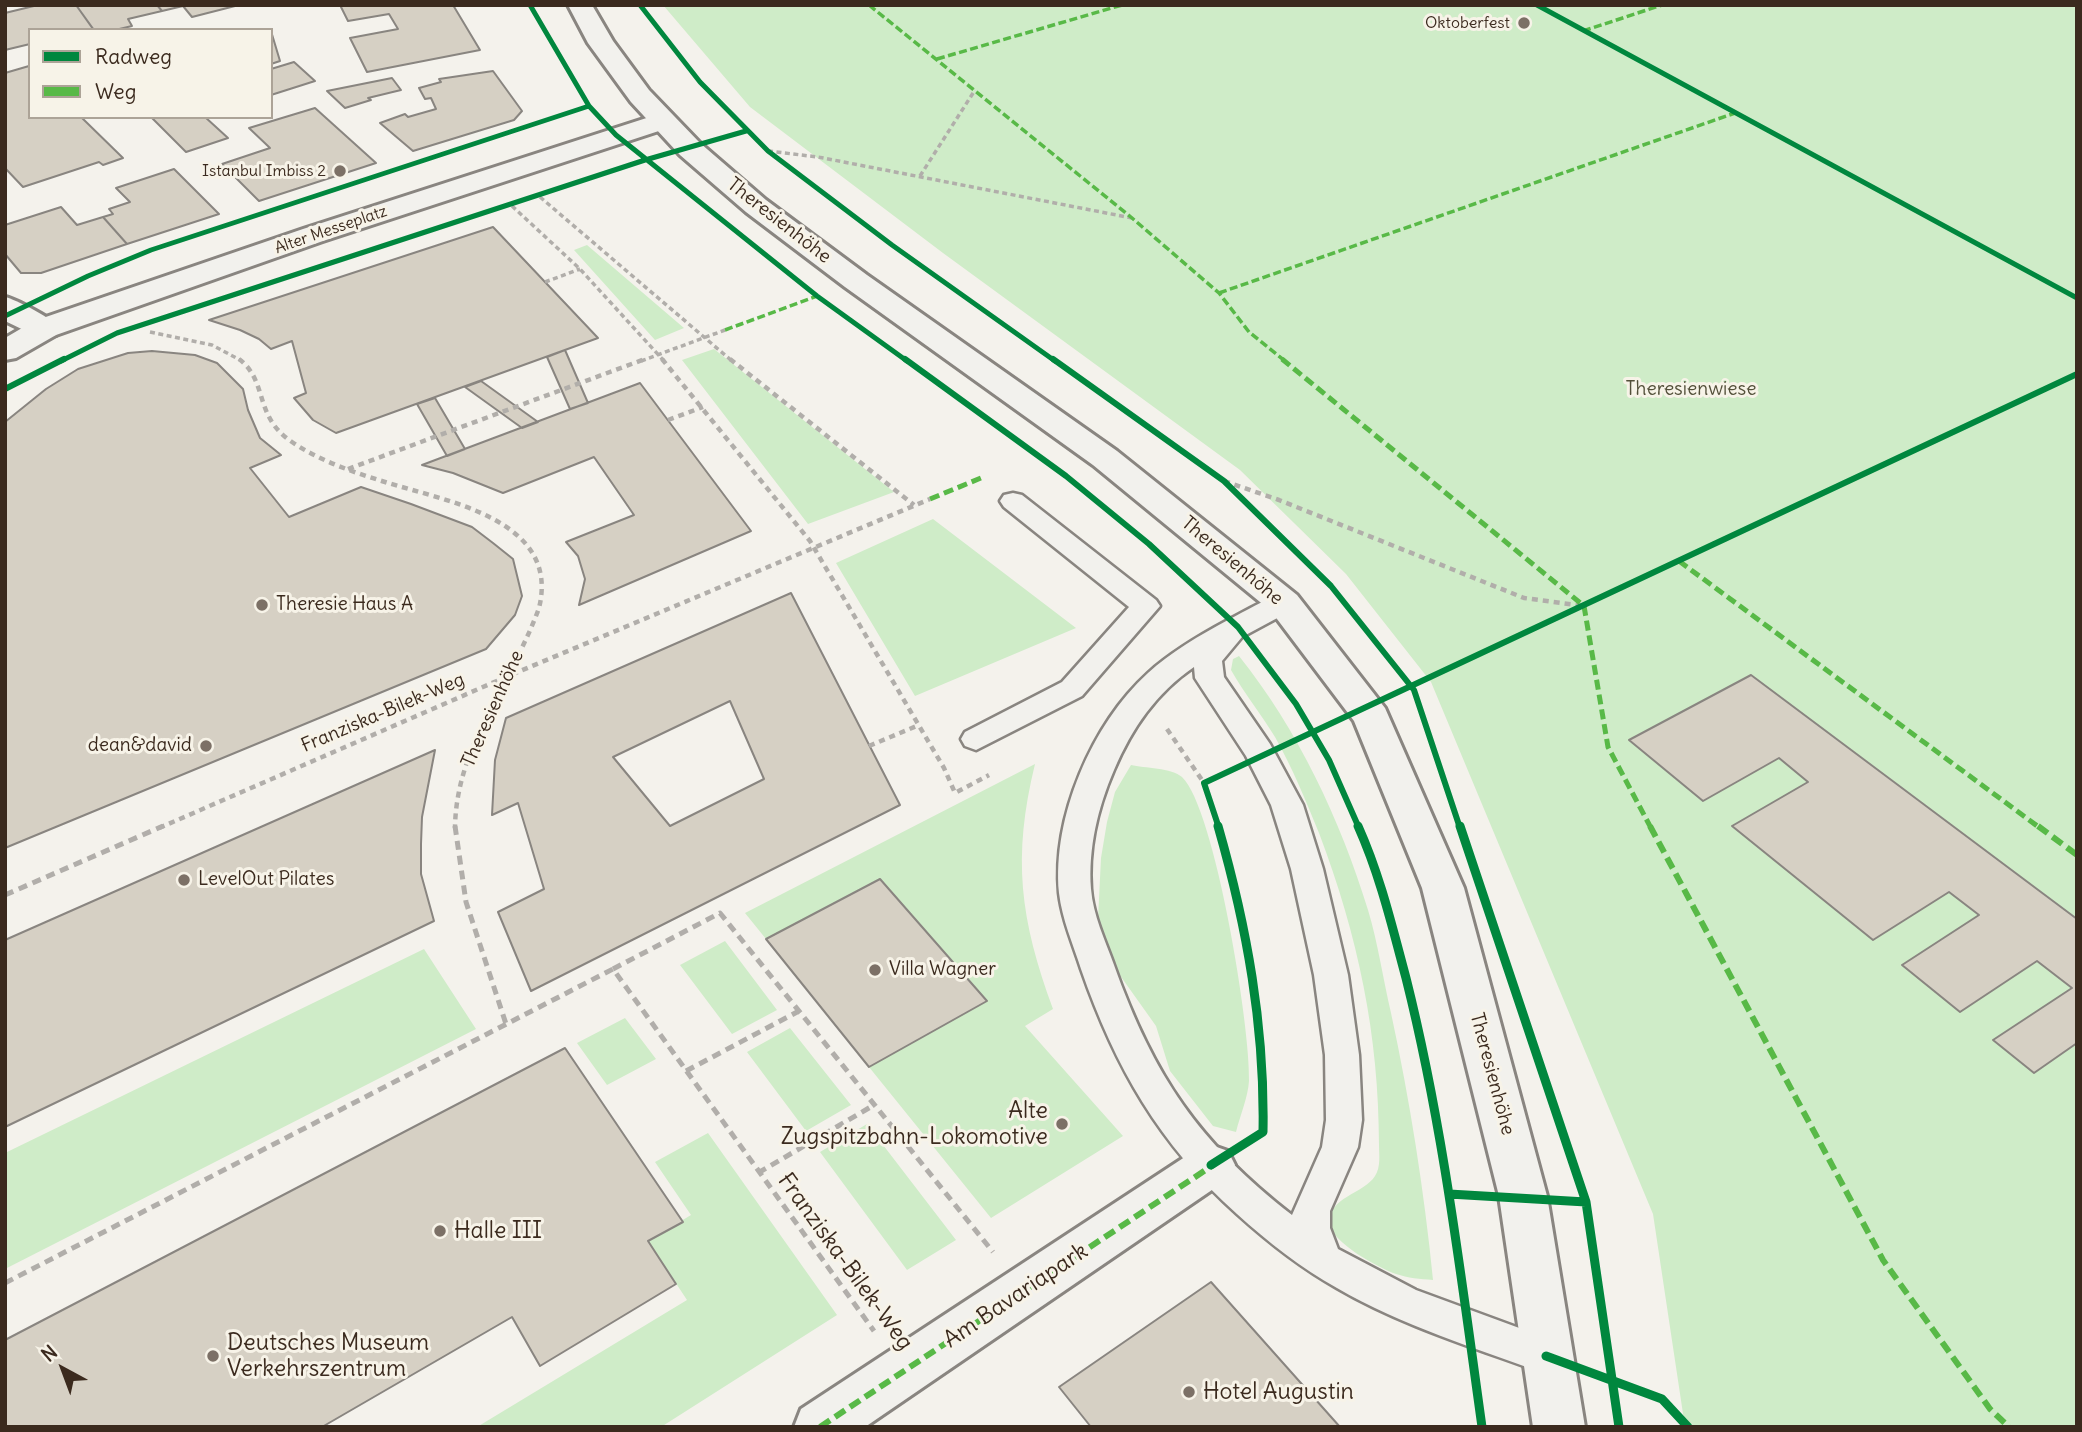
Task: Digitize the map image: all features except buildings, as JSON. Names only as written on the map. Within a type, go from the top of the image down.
[{"type":"main road","name":"Theresienhöhe","points":[[580,5],[601,43],[662,121],[690,149],[756,206],[1105,458],[1284,603],[1371,717],[1443,888],[1523,1196],[1559,1427]]},
{"type":"main road","name":"Alter Messeplatz","points":[[5,351],[45,328],[337,227],[662,121]]},
{"type":"main road","points":[[5,306],[10,312],[45,328]]},
{"type":"main road","name":"Am Bavariapark","points":[[820,1427],[1211,1165]]},
{"type":"lane","points":[[976,739],[1072,689],[1146,606],[1013,501]]},
{"type":"lane","points":[[1284,603],[1238,627],[1168,672],[1127,716],[1095,778],[1075,853],[1074,891],[1116,1021],[1149,1085],[1211,1165],[1254,1206],[1323,1259],[1371,1287],[1425,1313],[1546,1356]]},
{"type":"lane","points":[[1238,627],[1207,659],[1210,678],[1259,752],[1286,805],[1307,869],[1333,989],[1342,1055],[1344,1120],[1340,1147],[1331,1173],[1311,1210],[1311,1228],[1323,1259]]},
{"type":"path","points":[[920,176],[975,90]]},
{"type":"path","points":[[768,152],[818,157],[1132,218]]},
{"type":"path","points":[[539,196],[703,338],[915,505]]},
{"type":"path","points":[[511,205],[580,270],[703,407],[814,547],[919,725],[955,793]]},
{"type":"path","points":[[545,282],[580,270]]},
{"type":"path","points":[[347,469],[725,330]]},
{"type":"path","points":[[668,421],[703,407]]},
{"type":"path","points":[[1224,481],[1279,500],[1524,598],[1584,606]]},
{"type":"path","points":[[869,746],[919,725]]},
{"type":"path","points":[[1175,737],[1204,783]]},
{"type":"path","points":[[5,1283],[720,913],[1024,1291]]},
{"type":"path","points":[[686,1071],[799,1011]]},
{"type":"green space","name":"Theresienwiese","points":[[663,5],[2077,5],[2077,1427],[1685,1427],[1653,1214],[1431,682],[1346,574],[1240,470],[943,253],[750,107]]},
{"type":"green space","points":[[587,245],[684,328],[655,340],[574,250]]},
{"type":"green space","points":[[714,349],[894,492],[808,524],[682,360]]},
{"type":"green space","points":[[933,519],[1076,628],[915,696],[836,563]]},
{"type":"green space","points":[[1239,656],[1280,714],[1315,777],[1344,842],[1368,910],[1410,1112],[1433,1280],[1401,1275],[1368,1261],[1347,1247],[1330,1224],[1334,1208],[1370,1182],[1378,1169],[1375,1064],[1364,986],[1333,871],[1299,784],[1275,737],[1231,670],[1233,659]]},
{"type":"green space","points":[[1035,764],[1023,829],[1023,888],[1033,946],[1053,1009],[1025,1026],[1123,1136],[991,1218],[869,1067],[986,1001],[880,880],[766,939],[745,913]]},
{"type":"green space","points":[[1131,765],[1165,770],[1182,777],[1194,797],[1207,830],[1229,922],[1248,1055],[1249,1081],[1236,1132],[1213,1126],[1170,1071],[1156,1026],[1119,974],[1098,919],[1101,858],[1107,822],[1115,792]]},
{"type":"green space","points":[[725,941],[777,1010],[732,1034],[680,965]]},
{"type":"green space","points":[[424,949],[476,1029],[5,1269],[5,1153]]},
{"type":"green space","points":[[625,1018],[656,1059],[607,1085],[577,1043]]},
{"type":"green space","points":[[790,1028],[851,1105],[806,1131],[747,1052]]},
{"type":"green space","points":[[867,1124],[956,1240],[907,1270],[820,1152]]},
{"type":"green space","points":[[708,1133],[837,1315],[661,1427],[477,1427],[687,1300],[648,1241],[691,1215],[655,1162]]},
{"type":"marked path","points":[[869,5],[1132,218],[1219,293],[1249,332],[1584,606],[1608,747],[1883,1260],[1990,1409],[2009,1427]]},
{"type":"marked path","points":[[937,59],[1122,5]]},
{"type":"marked path","points":[[1583,31],[1662,5]]},
{"type":"marked path","points":[[1219,293],[1735,113]]},
{"type":"marked path","points":[[725,330],[817,296]]},
{"type":"marked path","points":[[930,499],[981,478]]},
{"type":"marked path","points":[[1679,561],[2077,855]]},
{"type":"marked path","points":[[820,1427],[1216,1163]]},
{"type":"cycle path","points":[[530,5],[589,106],[616,135],[817,296],[1066,476],[1149,544],[1238,627],[1296,704],[1329,760],[1367,846],[1388,909],[1419,1030],[1449,1194],[1482,1427]]},
{"type":"cycle path","points":[[640,5],[700,82],[768,151],[892,245],[1224,481],[1331,586],[1414,690],[1586,1202],[1619,1427]]},
{"type":"cycle path","points":[[1537,5],[2077,298]]},
{"type":"cycle path","points":[[5,316],[88,276],[151,250],[589,106]]},
{"type":"cycle path","points":[[5,389],[117,333],[645,160],[746,131]]},
{"type":"cycle path","points":[[1211,1165],[1263,1132],[1264,1088],[1262,1044],[1250,955],[1230,868],[1204,783],[2077,374]]},
{"type":"cycle path","points":[[1449,1194],[1586,1202]]},
{"type":"cycle path","points":[[1546,1356],[1662,1399],[1688,1427]]},
{"type":"place","name":"Oktoberfest","points":[[1524,23]]},
{"type":"place","name":"Istanbul Imbiss 2","points":[[340,171]]},
{"type":"place","name":"Theresie Haus A","points":[[262,605]]},
{"type":"place","name":"dean&david","points":[[206,746]]},
{"type":"place","name":"LevelOut Pilates","points":[[184,880]]},
{"type":"place","name":"Villa Wagner","points":[[875,970]]},
{"type":"place","name":"Alte Zugspitzbahn-Lokomotive","points":[[1062,1124]]},
{"type":"place","name":"Halle III","points":[[440,1231]]},
{"type":"place","name":"Deutsches Museum Verkehrszentrum","points":[[213,1356]]},
{"type":"place","name":"Hotel Augustin","points":[[1189,1392]]}]
